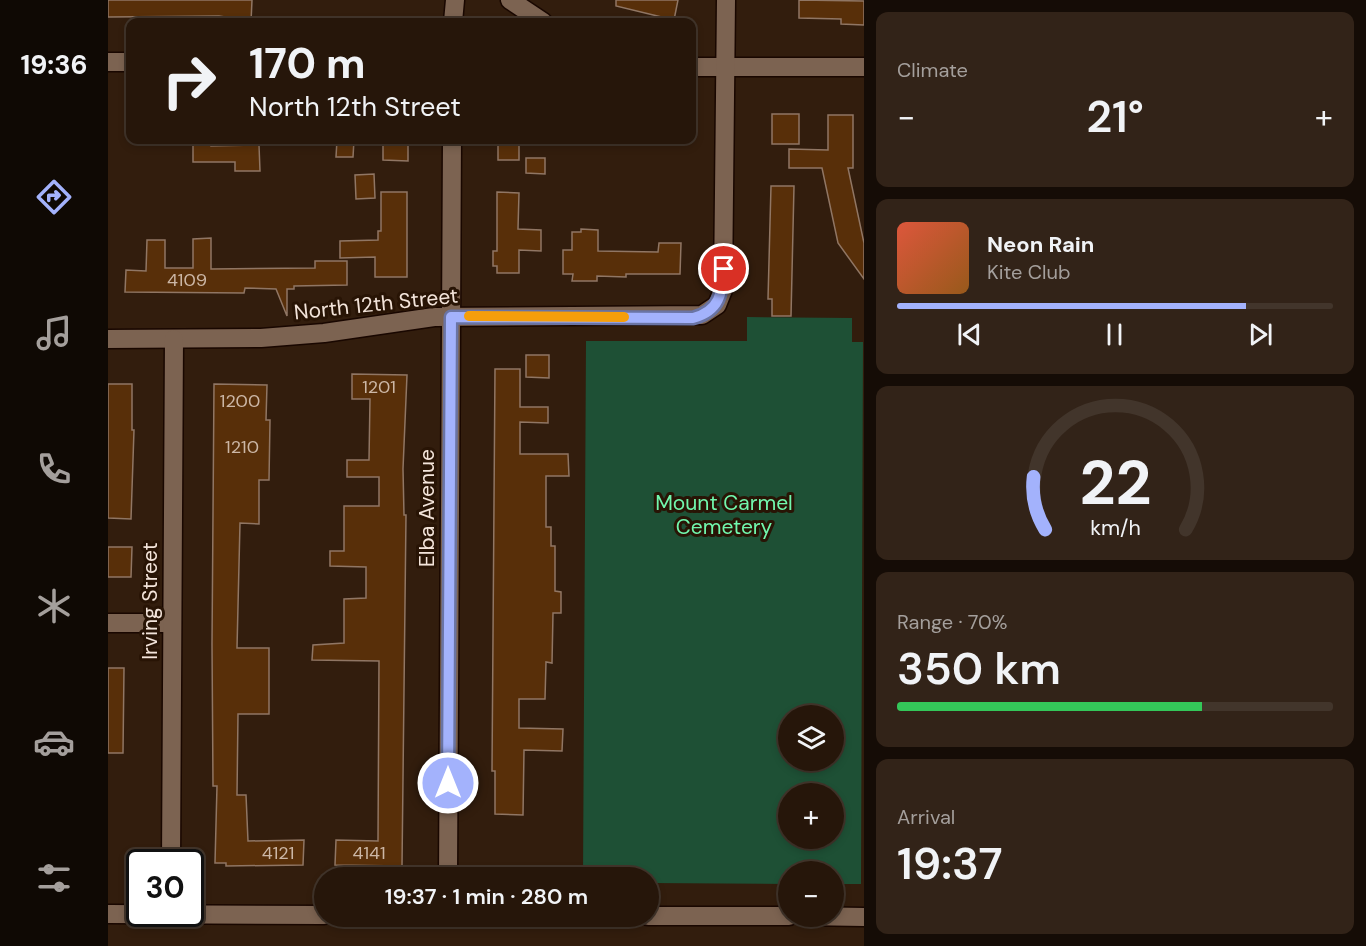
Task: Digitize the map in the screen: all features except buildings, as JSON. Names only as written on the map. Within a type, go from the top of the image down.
[{"type":"street","points":[[453,18],[454,0]]},
{"type":"street","points":[[510,0],[537,18]]},
{"type":"street","points":[[725,67],[726,0]]},
{"type":"street","points":[[108,62],[126,62]]},
{"type":"street","points":[[696,67],[864,67]]},
{"type":"street","name":"North 12th Street","points":[[108,339],[261,338],[314,334],[434,317],[693,318],[702,315],[717,305],[723,290],[725,67]]},
{"type":"street","name":"Elba Avenue","points":[[448,867],[452,144]]},
{"type":"street","name":"Irving Street","points":[[171,849],[174,339]]},
{"type":"street","points":[[108,623],[172,623]]},
{"type":"street","points":[[108,914],[126,914]]},
{"type":"street","points":[[204,914],[314,915]]},
{"type":"street","points":[[659,916],[778,916]]},
{"type":"street","points":[[844,917],[864,917]]},
{"type":"green space","name":"Mount Carmel Cemetery","points":[[747,317],[852,318],[852,342],[863,342],[861,884],[844,884],[844,861],[778,861],[778,884],[659,883],[659,867],[583,867],[586,341],[747,341]]},
{"type":"slow traffic","points":[[469,316],[624,317]]},
{"type":"route","points":[[448,783],[451,317],[693,318],[710,311],[717,305],[723,290],[724,269]]}]
